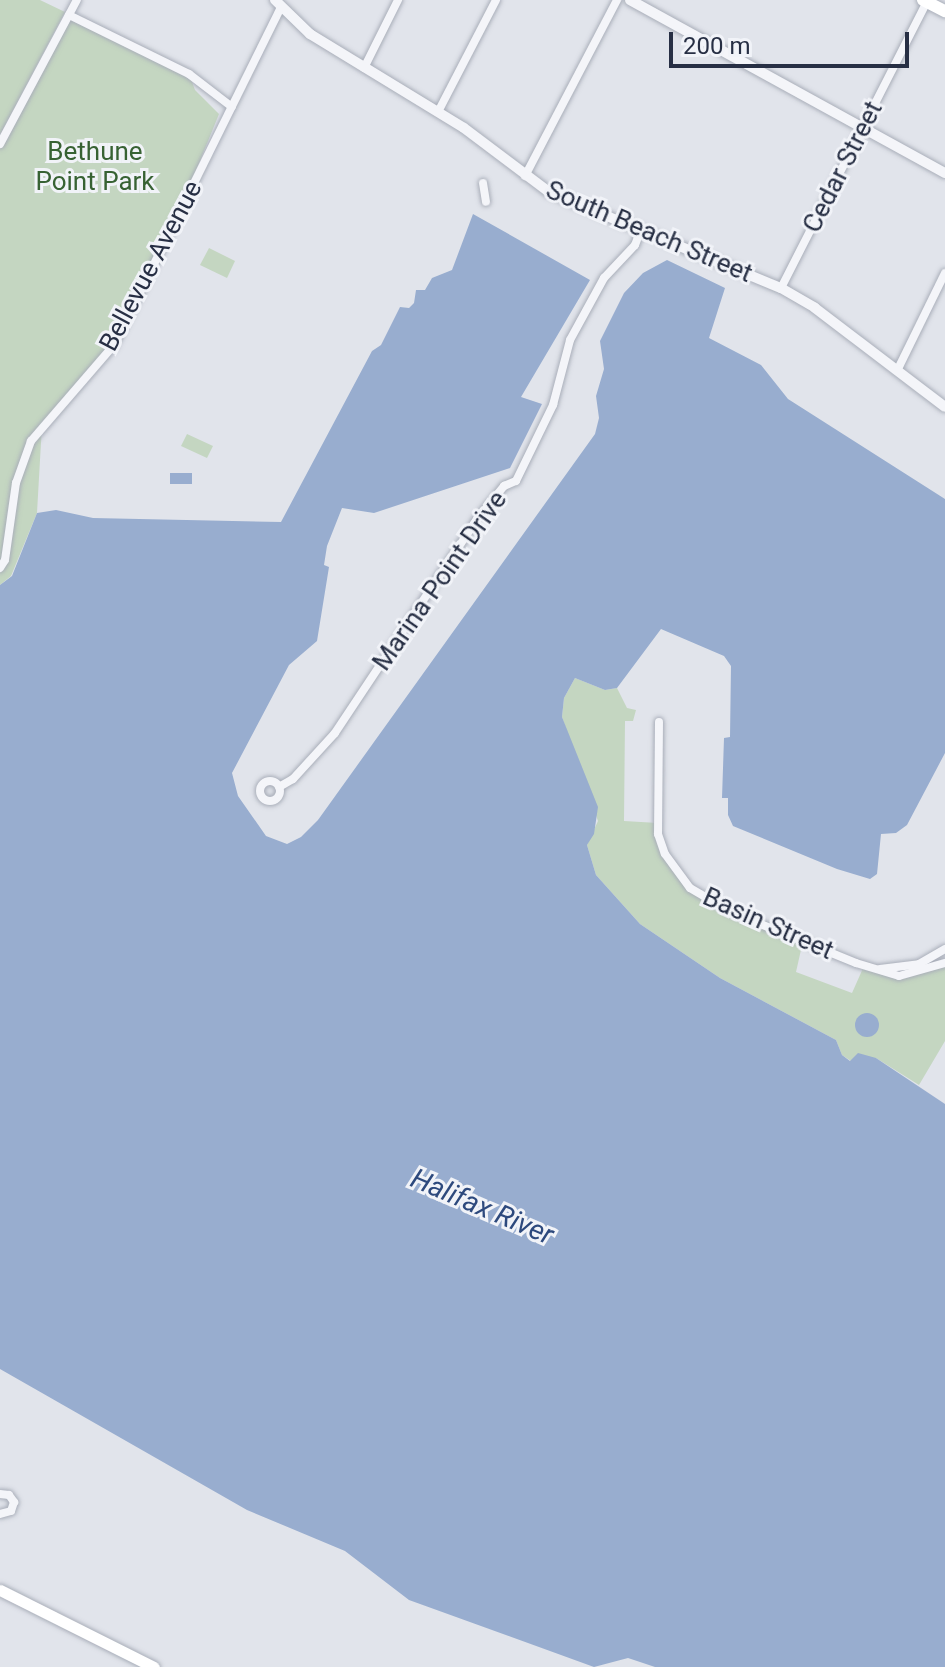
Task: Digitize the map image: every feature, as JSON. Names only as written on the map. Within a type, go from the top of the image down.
[{"type":"main road","points":[[927,1],[945,11]]},
{"type":"main road","points":[[0,1590],[154,1667]]},
{"type":"street","points":[[0,144],[77,0]]},
{"type":"street","points":[[364,68],[398,0]]},
{"type":"street","points":[[438,112],[496,0]]},
{"type":"street","points":[[525,176],[617,0]]},
{"type":"street","points":[[630,0],[945,173]]},
{"type":"street","name":"Cedar Street","points":[[781,288],[927,1]]},
{"type":"street","name":"South Beach Street","points":[[280,2],[310,34],[438,112],[549,192],[781,288],[815,308],[945,407]]},
{"type":"street","name":"Bellevue Avenue","points":[[0,568],[5,560],[16,483],[31,441],[114,345],[232,107],[280,2]]},
{"type":"street","points":[[69,15],[171,64],[232,107]]},
{"type":"street","points":[[483,183],[486,202]]},
{"type":"street","name":"Marina Point Drive","points":[[279,787],[311,762],[335,733],[477,519],[504,486],[516,481],[553,405],[570,340],[604,278],[635,245],[640,232]]},
{"type":"street","points":[[897,371],[941,290],[945,273]]},
{"type":"street","name":"Basin Street","points":[[659,722],[658,834],[665,854],[681,878],[707,901],[899,976],[945,963]]},
{"type":"street","name":"Basin Street","points":[[876,969],[919,964],[945,949]]},
{"type":"street","points":[[0,1494],[9,1495],[14,1502],[11,1511],[0,1514]]},
{"type":"green space","points":[[0,0],[40,0],[65,12],[0,135]]},
{"type":"green space","name":"Bethune Point Park","points":[[69,15],[189,74],[195,90],[219,114],[171,232],[114,345],[42,425],[37,513],[11,576],[0,585],[0,144]]},
{"type":"green space","points":[[209,248],[235,261],[227,278],[200,265]]},
{"type":"green space","points":[[187,434],[213,446],[207,458],[181,446]]},
{"type":"green space","points":[[575,678],[605,690],[617,688],[627,708],[636,710],[633,721],[625,721],[624,821],[658,823],[658,834],[676,872],[707,901],[803,941],[796,972],[852,993],[864,966],[899,976],[945,963],[945,1041],[919,1085],[876,1058],[851,1061],[842,1055],[836,1040],[720,978],[640,924],[596,875],[587,845],[598,821],[562,717],[564,698]]},
{"type":"water","name":"Halifax River","points":[[473,214],[590,280],[521,397],[542,404],[510,468],[374,513],[342,508],[327,546],[324,565],[329,567],[317,641],[289,665],[232,773],[238,796],[266,836],[287,844],[301,837],[318,820],[595,434],[599,418],[596,396],[604,369],[600,341],[624,293],[643,273],[667,260],[725,288],[709,338],[761,365],[788,399],[945,499],[945,753],[907,825],[896,833],[881,834],[877,874],[870,879],[837,869],[733,826],[728,815],[728,798],[722,798],[724,738],[730,737],[731,666],[724,656],[661,629],[617,688],[605,690],[575,678],[564,698],[562,717],[598,807],[594,834],[587,845],[596,875],[640,924],[720,978],[836,1040],[842,1055],[850,1061],[858,1053],[876,1058],[945,1104],[945,1667],[655,1667],[628,1658],[594,1667],[409,1600],[345,1551],[247,1510],[0,1369],[0,585],[12,576],[37,513],[56,510],[93,518],[281,522],[372,351],[381,345],[400,307],[409,308],[414,303],[416,290],[425,290],[432,278],[452,270]]},
{"type":"water","points":[[170,473],[192,473],[192,484],[170,484]]},
{"type":"water","points":[[867,1013],[878,1020],[879,1025],[872,1036],[867,1037],[856,1030],[855,1025],[862,1014]]}]
